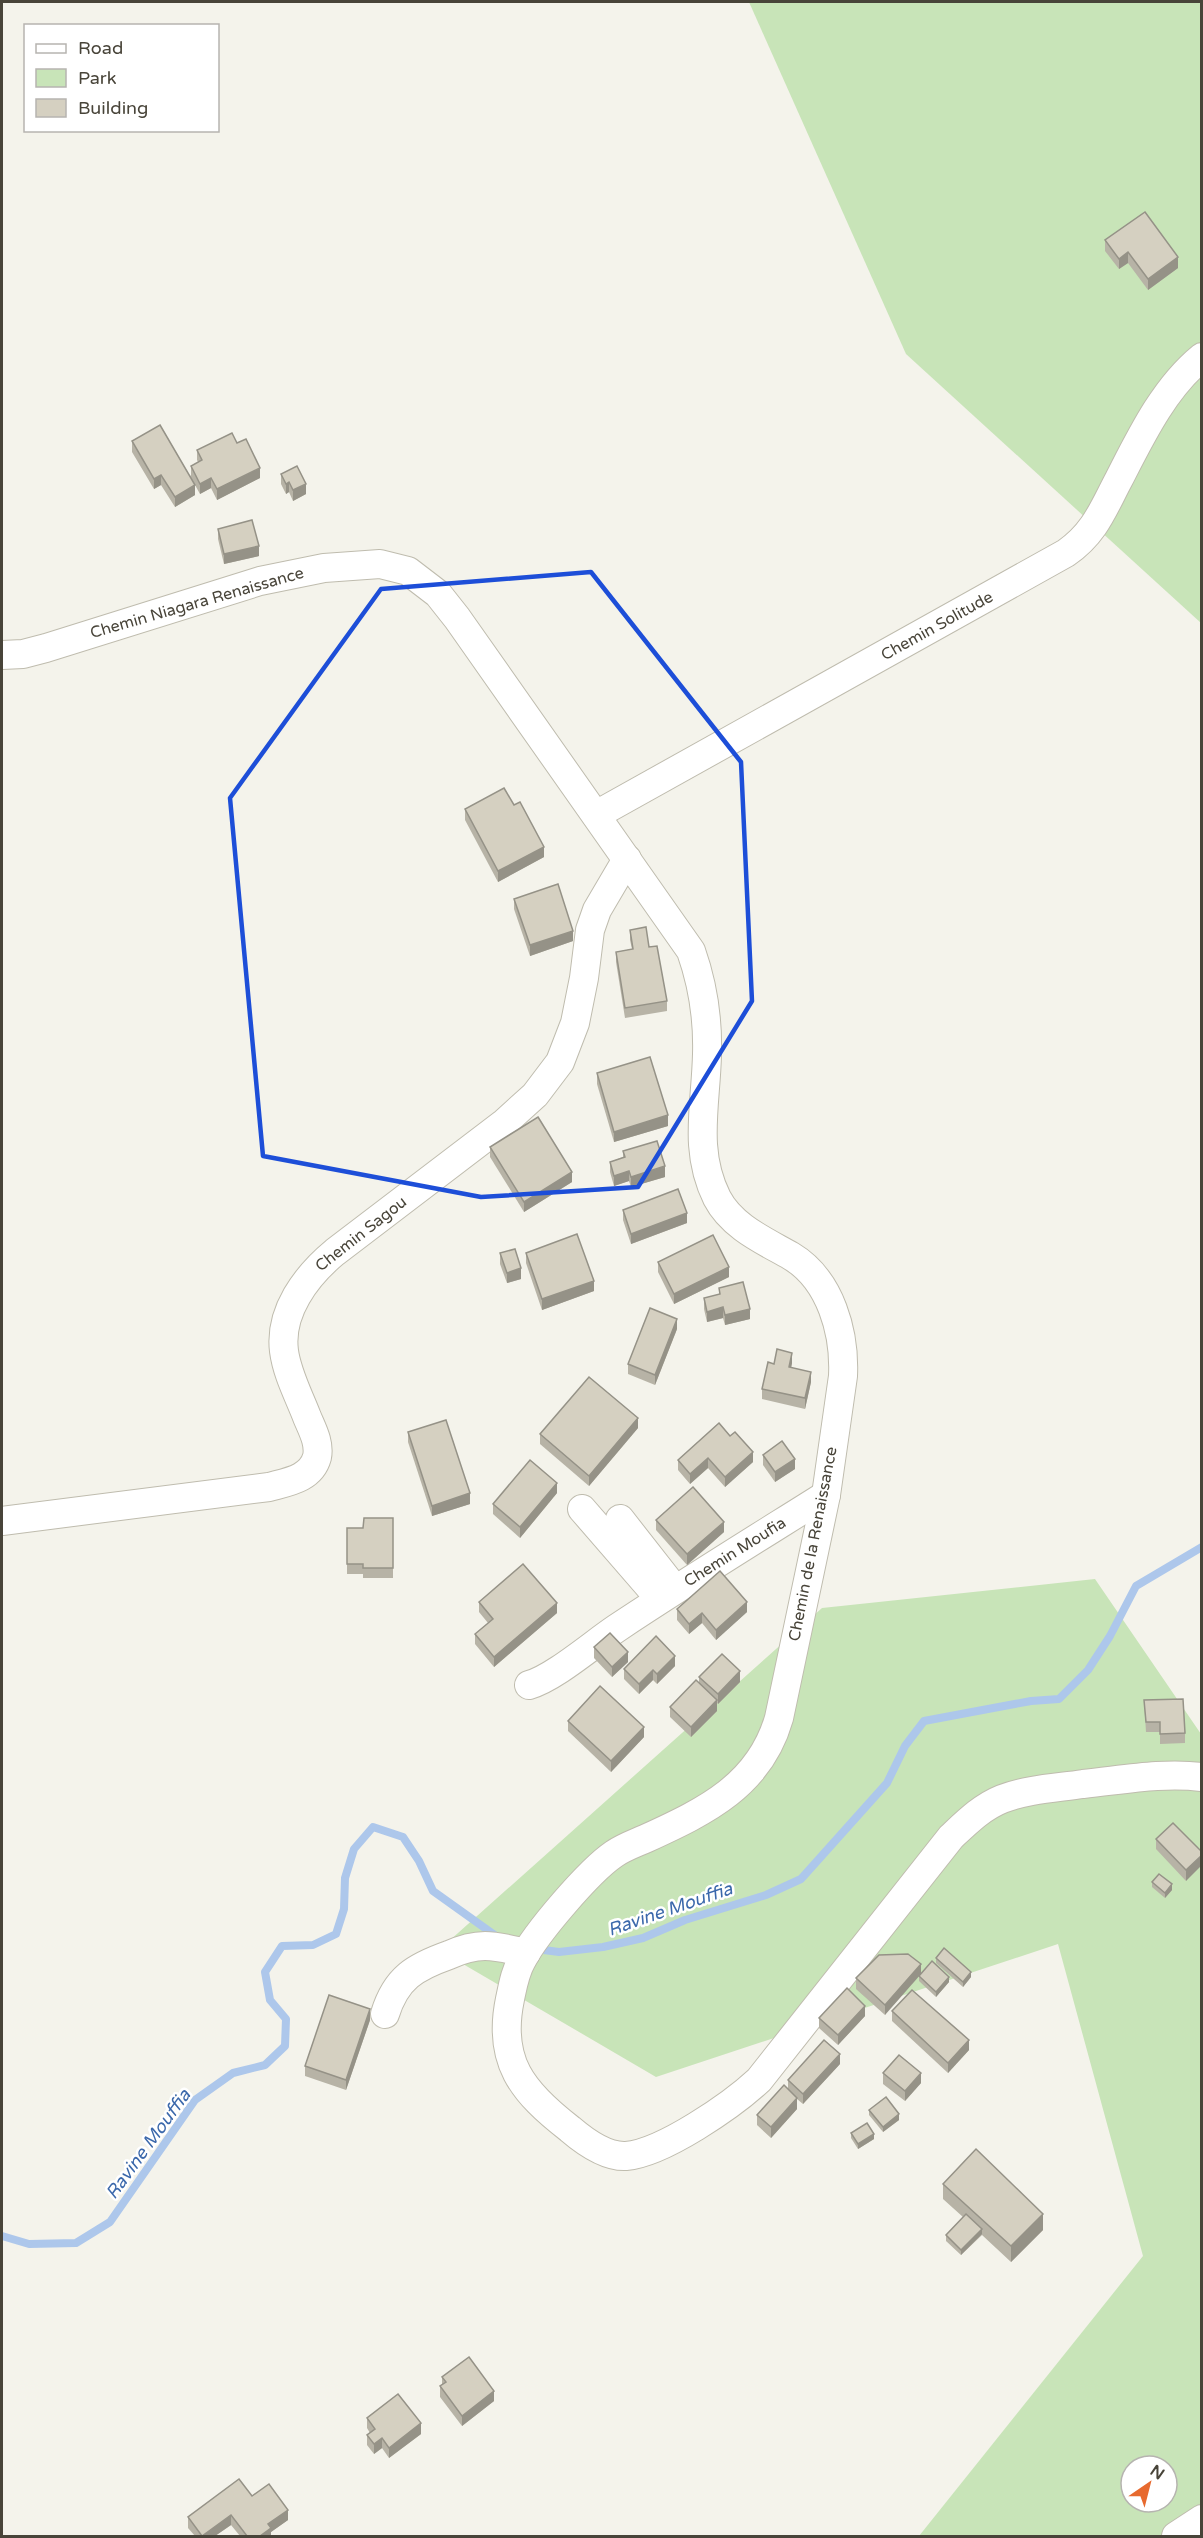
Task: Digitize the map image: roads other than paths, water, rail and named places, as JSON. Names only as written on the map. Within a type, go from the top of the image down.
[{"type":"street","name":"Chemin Solitude","points":[[596,815],[1066,554],[1083,541],[1095,526],[1147,425],[1188,368],[1202,357]]},
{"type":"street","name":"Chemin Niagara Renaissance","points":[[2,655],[24,654],[46,648],[297,572],[380,564],[408,571],[438,594],[457,618],[596,815]]},
{"type":"street","name":"Chemin de la Renaissance","points":[[596,815],[691,951],[698,970],[706,1013],[707,1054],[702,1152],[709,1182],[718,1201],[735,1220],[755,1236],[794,1258],[820,1284],[838,1323],[844,1357],[843,1376],[826,1495],[774,1734],[759,1763],[748,1776],[721,1799],[612,1855],[587,1878],[526,1953],[514,1979],[506,2018],[508,2055],[516,2074],[552,2115],[577,2135],[600,2149],[623,2156],[636,2154],[676,2137],[742,2097],[759,2080],[951,1837],[980,1810],[1001,1799],[1025,1792],[1150,1776],[1180,1774],[1202,1777]]},
{"type":"street","name":"Chemin Sagou","points":[[2,1521],[269,1487],[304,1476],[312,1468],[318,1450],[315,1435],[289,1371],[284,1349],[291,1307],[301,1286],[314,1269],[334,1252],[503,1124],[536,1095],[560,1062],[575,1023],[590,930],[597,910],[627,859]]},
{"type":"street","name":"Chemin Moufia","points":[[529,1685],[542,1681],[667,1594],[826,1495]]},
{"type":"street","points":[[582,1509],[667,1594]]},
{"type":"street","name":"Chemin Moufia","points":[[620,1519],[667,1594]]},
{"type":"street","points":[[385,2014],[391,1996],[401,1982],[412,1971],[439,1958],[465,1949],[483,1946],[526,1953]]},
{"type":"street","points":[[1176,2536],[1202,2519]]},
{"type":"waterway","name":"Ravine Mouffia","points":[[536,1949],[559,1952],[603,1947],[643,1938],[685,1920],[766,1895],[801,1879],[887,1783],[905,1746],[924,1721],[1031,1701],[1059,1699],[1088,1670],[1110,1636],[1136,1586],[1202,1547]]},
{"type":"waterway","name":"Ravine Mouffia","points":[[2,2236],[29,2244],[76,2243],[110,2222],[195,2100],[233,2073],[265,2065],[285,2046],[286,2019],[270,2000],[265,1972],[282,1946],[313,1945],[336,1934],[344,1909],[345,1878],[354,1849],[373,1827],[403,1837],[419,1861],[433,1891],[496,1936]]}]
